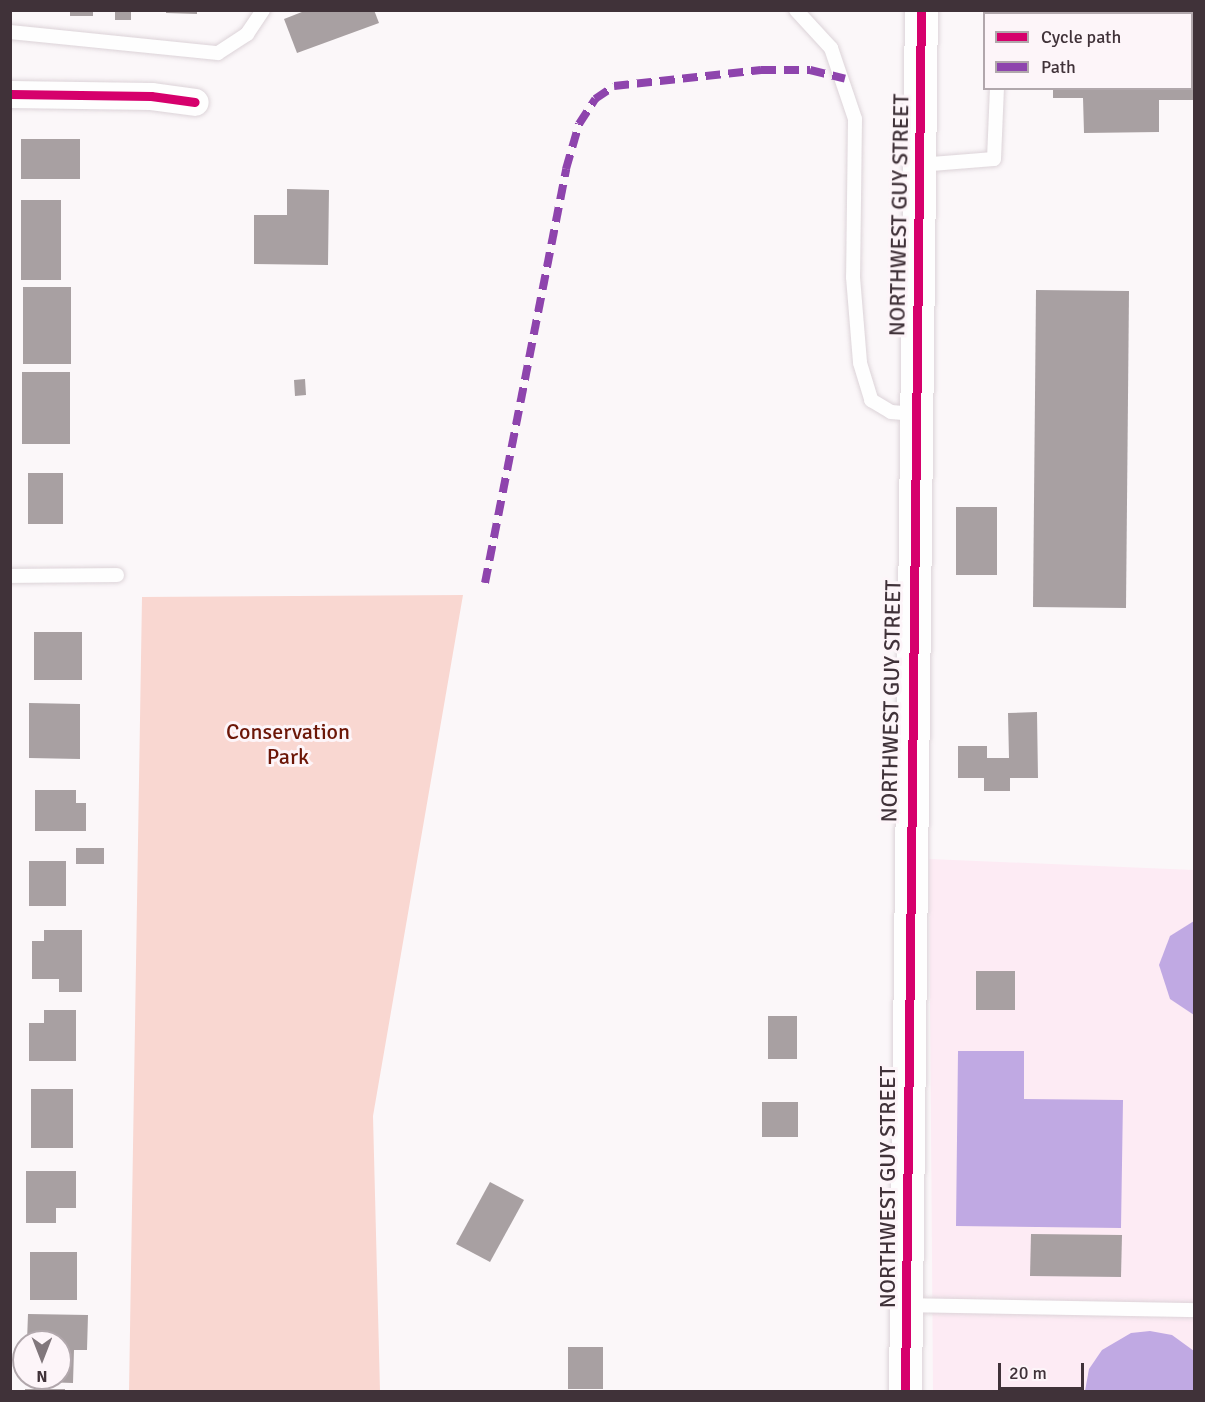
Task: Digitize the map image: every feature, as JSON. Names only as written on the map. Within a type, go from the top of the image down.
[{"type":"street","name":"NORTHWEST GUY STREET","points":[[905,1392],[921,10]]},
{"type":"street","points":[[10,94],[151,96],[195,102]]},
{"type":"lane","points":[[10,32],[219,53],[247,34],[263,10]]},
{"type":"lane","points":[[796,10],[831,48],[855,119],[853,277],[860,363],[871,400],[891,412],[915,414]]},
{"type":"lane","points":[[919,165],[993,159],[997,90]]},
{"type":"lane","points":[[10,576],[117,575]]},
{"type":"lane","points":[[907,1305],[1194,1310]]},
{"type":"shaded area","points":[[929,859],[1194,870],[1194,1391],[933,1391]]},
{"type":"shaded area","points":[[1194,921],[1194,1015],[1170,999],[1159,965],[1170,936]]},
{"type":"shaded area","points":[[958,1051],[1024,1051],[1024,1099],[1123,1100],[1121,1228],[956,1226]]},
{"type":"shaded area","points":[[1150,1331],[1172,1335],[1194,1351],[1194,1391],[1085,1391],[1089,1369],[1102,1350],[1131,1333]]},
{"type":"green space","name":"Conservation Park","points":[[463,595],[373,1116],[380,1391],[129,1391],[142,597]]},
{"type":"building","points":[[70,10],[93,10],[93,16],[70,16]]},
{"type":"building","points":[[115,10],[131,10],[131,20],[115,20]]},
{"type":"building","points":[[166,10],[197,10],[197,14],[166,13]]},
{"type":"building","points":[[307,10],[374,10],[379,23],[297,53],[284,19]]},
{"type":"building","points":[[1052,10],[1162,10],[1162,12],[1052,12]]},
{"type":"building","points":[[1193,66],[1194,100],[1159,100],[1159,132],[1084,133],[1083,98],[1053,98],[1053,90],[1193,90]]},
{"type":"building","points":[[21,139],[80,139],[80,179],[21,179]]},
{"type":"building","points":[[287,189],[329,190],[328,265],[254,264],[254,215],[287,215]]},
{"type":"building","points":[[21,200],[61,200],[61,280],[21,280]]},
{"type":"building","points":[[23,287],[71,287],[71,364],[23,364]]},
{"type":"building","points":[[1036,290],[1129,291],[1126,608],[1033,607]]},
{"type":"building","points":[[22,372],[70,372],[70,444],[22,444]]},
{"type":"building","points":[[305,379],[306,395],[295,396],[294,380]]},
{"type":"building","points":[[28,473],[63,473],[63,524],[28,524]]},
{"type":"building","points":[[956,507],[997,507],[997,575],[956,575]]},
{"type":"building","points":[[34,632],[82,632],[82,680],[34,680]]},
{"type":"building","points":[[29,703],[80,704],[80,759],[29,758]]},
{"type":"building","points":[[1037,712],[1038,778],[1010,778],[1010,791],[984,791],[984,778],[958,778],[958,746],[987,746],[987,758],[1009,758],[1008,713]]},
{"type":"building","points":[[35,790],[76,790],[76,803],[86,803],[86,831],[35,831]]},
{"type":"building","points":[[76,848],[104,848],[104,864],[76,864]]},
{"type":"building","points":[[29,861],[66,861],[66,906],[29,906]]},
{"type":"building","points":[[44,930],[82,930],[82,992],[59,992],[59,979],[32,979],[32,941],[44,941]]},
{"type":"building","points":[[976,971],[1015,971],[1015,1010],[976,1010]]},
{"type":"building","points":[[44,1010],[76,1010],[76,1061],[29,1061],[29,1023],[44,1023]]},
{"type":"building","points":[[768,1016],[797,1016],[797,1059],[768,1059]]},
{"type":"building","points":[[31,1089],[73,1089],[73,1148],[31,1148]]},
{"type":"building","points":[[762,1102],[798,1102],[798,1137],[762,1137]]},
{"type":"building","points":[[26,1171],[76,1171],[76,1208],[56,1208],[56,1223],[26,1223]]},
{"type":"building","points":[[490,1182],[524,1200],[490,1262],[456,1244]]},
{"type":"building","points":[[1031,1234],[1122,1235],[1121,1277],[1030,1276]]},
{"type":"building","points":[[30,1252],[77,1252],[77,1300],[30,1300]]},
{"type":"building","points":[[28,1314],[88,1315],[87,1350],[74,1350],[73,1383],[72,1330],[27,1330]]},
{"type":"building","points":[[568,1347],[603,1347],[603,1389],[568,1389]]},
{"type":"building","points":[[25,1390],[65,1390],[65,1392],[25,1392]]},
{"type":"marked path","points":[[485,583],[566,169],[579,124],[595,99],[614,86],[761,70],[810,70],[845,79]]},
{"type":"cycle path","points":[[905,1392],[921,10]]},
{"type":"cycle path","points":[[10,94],[151,96],[195,102]]}]
